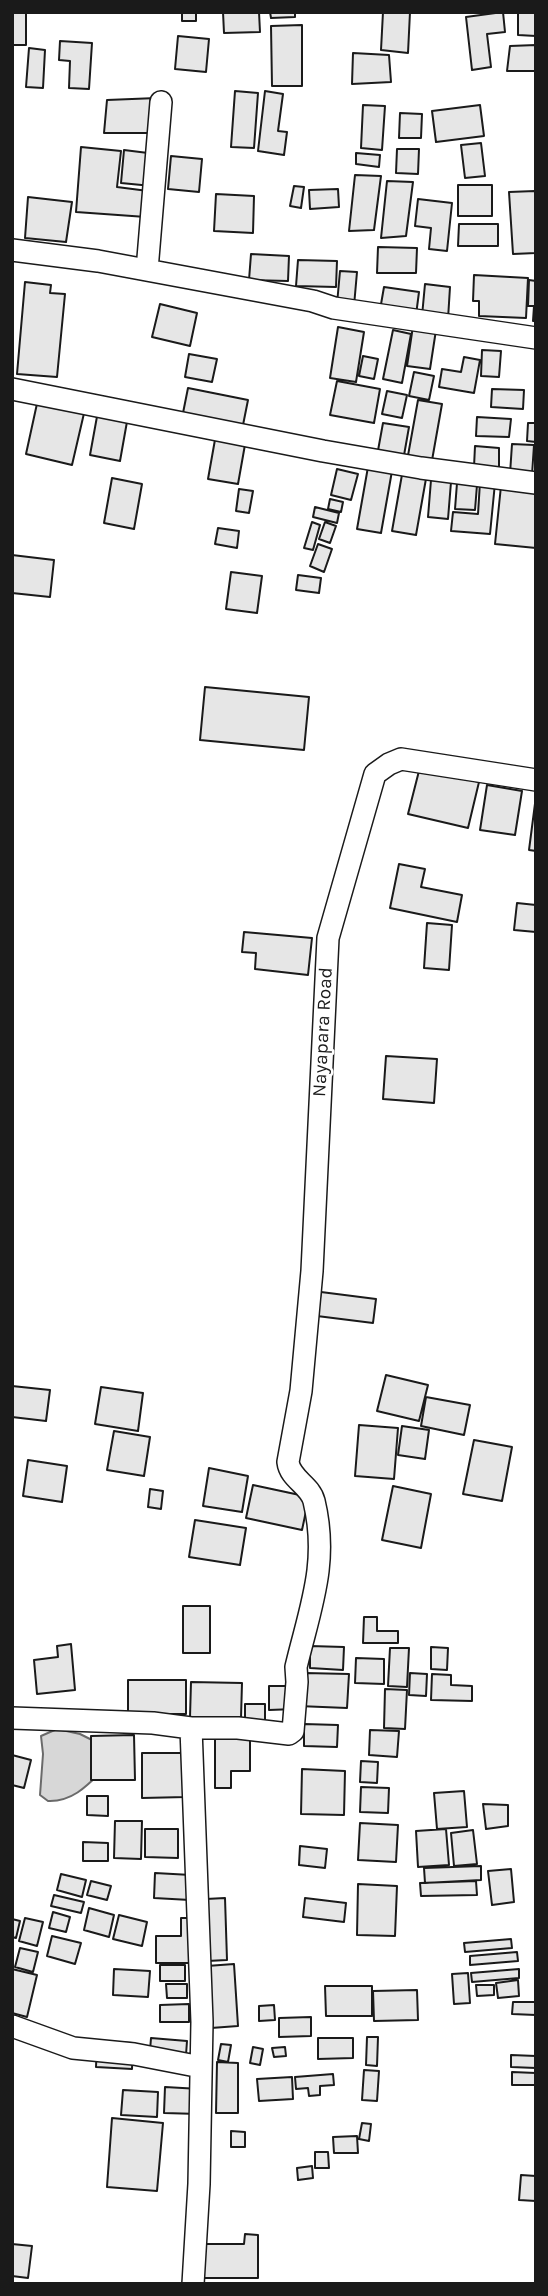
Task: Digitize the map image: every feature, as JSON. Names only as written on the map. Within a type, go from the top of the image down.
[{"type":"street","points":[[147,270],[161,102]]},
{"type":"street","points":[[12,250],[98,261],[313,301],[334,308],[536,338]]},
{"type":"street","points":[[12,389],[323,451],[421,468],[536,483]]},
{"type":"street","name":"Nayapara Road","points":[[191,1728],[238,1728],[289,1734],[295,1727],[296,1667],[320,1569],[321,1532],[313,1497],[291,1472],[288,1462],[301,1391],[312,1271],[328,938],[375,774],[388,764],[401,759],[536,780]]},
{"type":"street","points":[[12,1718],[153,1723],[191,1728],[202,2022],[199,2184],[193,2284]]},
{"type":"street","points":[[12,2026],[73,2048],[134,2054],[201,2067]]},
{"type":"shaded area","points":[[57,1729],[80,1734],[94,1741],[103,1770],[72,1796],[48,1801],[40,1795],[43,1754],[41,1736]]},
{"type":"building","points":[[12,12],[26,12],[26,45],[12,45]]},
{"type":"building","points":[[182,12],[196,12],[196,21],[182,21]]},
{"type":"building","points":[[223,12],[259,12],[260,32],[224,33]]},
{"type":"building","points":[[270,12],[295,12],[295,17],[271,18]]},
{"type":"building","points":[[383,12],[410,12],[408,53],[381,50]]},
{"type":"building","points":[[503,12],[505,32],[487,34],[491,67],[472,70],[466,17]]},
{"type":"building","points":[[518,12],[536,12],[536,36],[518,35]]},
{"type":"building","points":[[302,25],[302,86],[272,86],[271,26]]},
{"type":"building","points":[[178,36],[209,39],[206,72],[175,69]]},
{"type":"building","points":[[60,41],[92,43],[89,89],[69,88],[70,61],[59,60]]},
{"type":"building","points":[[536,45],[536,71],[507,71],[510,46]]},
{"type":"building","points":[[29,48],[45,50],[43,88],[26,87]]},
{"type":"building","points":[[353,53],[389,55],[391,82],[352,84]]},
{"type":"building","points":[[235,91],[258,93],[254,148],[231,147]]},
{"type":"building","points":[[265,91],[283,94],[278,131],[287,132],[284,155],[258,151]]},
{"type":"building","points":[[157,98],[151,133],[104,133],[107,100]]},
{"type":"building","points":[[363,105],[385,106],[382,150],[361,148]]},
{"type":"building","points":[[480,105],[484,136],[436,142],[432,111]]},
{"type":"building","points":[[400,113],[422,114],[421,138],[399,138]]},
{"type":"building","points":[[481,143],[485,176],[465,178],[461,145]]},
{"type":"building","points":[[81,147],[121,151],[117,187],[148,191],[146,217],[76,212]]},
{"type":"building","points":[[397,149],[419,149],[418,174],[396,173]]},
{"type":"building","points":[[124,150],[156,154],[152,186],[121,183]]},
{"type":"building","points":[[356,153],[380,155],[379,167],[356,164]]},
{"type":"building","points":[[171,156],[202,159],[199,192],[168,189]]},
{"type":"building","points":[[355,175],[381,176],[374,230],[349,231]]},
{"type":"building","points":[[387,181],[413,182],[406,236],[381,238]]},
{"type":"building","points":[[458,185],[492,185],[492,216],[458,216]]},
{"type":"building","points":[[294,186],[304,187],[301,208],[290,206]]},
{"type":"building","points":[[338,189],[339,207],[310,209],[309,190]]},
{"type":"building","points":[[535,191],[536,253],[513,254],[509,192]]},
{"type":"building","points":[[216,194],[254,196],[253,233],[214,231]]},
{"type":"building","points":[[28,197],[72,202],[66,242],[25,238]]},
{"type":"building","points":[[418,199],[452,203],[447,251],[429,249],[431,228],[415,226]]},
{"type":"building","points":[[459,224],[498,224],[498,246],[458,246]]},
{"type":"building","points":[[378,247],[417,248],[416,273],[377,273]]},
{"type":"building","points":[[251,254],[289,256],[288,281],[249,280]]},
{"type":"building","points":[[298,260],[337,261],[336,287],[296,286]]},
{"type":"building","points":[[340,271],[357,272],[354,306],[337,304]]},
{"type":"building","points":[[474,275],[528,278],[526,318],[479,316],[479,301],[473,301]]},
{"type":"building","points":[[529,280],[536,281],[536,321],[533,321],[534,306],[528,306]]},
{"type":"building","points":[[25,282],[51,285],[50,293],[65,294],[57,377],[17,374]]},
{"type":"building","points":[[425,284],[450,287],[448,319],[422,316]]},
{"type":"building","points":[[384,287],[419,292],[416,315],[380,310]]},
{"type":"building","points":[[160,304],[197,313],[190,346],[152,337]]},
{"type":"building","points":[[413,326],[436,330],[430,369],[407,366]]},
{"type":"building","points":[[338,327],[364,332],[356,382],[330,378]]},
{"type":"building","points":[[393,330],[411,334],[402,383],[383,379]]},
{"type":"building","points":[[482,350],[501,351],[499,377],[481,376]]},
{"type":"building","points":[[189,354],[217,359],[212,382],[185,377]]},
{"type":"building","points":[[363,356],[378,359],[374,379],[359,376]]},
{"type":"building","points":[[464,357],[480,360],[474,393],[439,387],[442,369],[461,372]]},
{"type":"building","points":[[414,372],[434,376],[429,400],[409,396]]},
{"type":"building","points":[[337,381],[380,389],[374,423],[330,415]]},
{"type":"building","points":[[188,388],[248,400],[242,430],[182,418]]},
{"type":"building","points":[[492,389],[524,390],[523,409],[491,407]]},
{"type":"building","points":[[387,391],[407,395],[402,418],[382,414]]},
{"type":"building","points":[[38,399],[85,409],[72,465],[26,454]]},
{"type":"building","points":[[418,400],[442,404],[431,466],[407,461]]},
{"type":"building","points":[[98,411],[128,416],[120,461],[90,455]]},
{"type":"building","points":[[477,417],[511,419],[509,437],[476,436]]},
{"type":"building","points":[[383,423],[409,427],[403,461],[377,456]]},
{"type":"building","points":[[528,423],[536,423],[536,442],[527,441]]},
{"type":"building","points":[[216,434],[246,439],[238,484],[208,479]]},
{"type":"building","points":[[512,444],[534,445],[532,475],[510,474]]},
{"type":"building","points":[[475,446],[499,448],[499,468],[474,467]]},
{"type":"building","points":[[368,467],[392,471],[381,533],[357,529]]},
{"type":"building","points":[[337,469],[358,474],[351,500],[331,495]]},
{"type":"building","points":[[403,469],[427,473],[416,535],[392,531]]},
{"type":"building","points":[[112,478],[142,484],[134,529],[104,523]]},
{"type":"building","points":[[431,480],[451,482],[448,519],[428,517]]},
{"type":"building","points":[[480,482],[495,483],[490,534],[451,531],[453,512],[478,514]]},
{"type":"building","points":[[457,483],[477,485],[475,510],[455,509]]},
{"type":"building","points":[[501,486],[536,489],[536,548],[495,544]]},
{"type":"building","points":[[239,489],[253,491],[249,513],[236,511]]},
{"type":"building","points":[[330,499],[343,502],[341,512],[328,509]]},
{"type":"building","points":[[315,507],[339,513],[337,523],[313,517]]},
{"type":"building","points":[[312,522],[320,525],[313,550],[304,548]]},
{"type":"building","points":[[325,522],[336,526],[330,543],[319,539]]},
{"type":"building","points":[[218,528],[239,531],[237,548],[215,544]]},
{"type":"building","points":[[318,544],[332,549],[324,572],[310,566]]},
{"type":"building","points":[[12,555],[54,560],[50,597],[12,593]]},
{"type":"building","points":[[231,572],[262,576],[257,613],[226,609]]},
{"type":"building","points":[[298,575],[321,578],[319,593],[296,590]]},
{"type":"building","points":[[205,687],[309,697],[304,750],[200,740]]},
{"type":"building","points":[[420,767],[479,782],[468,828],[408,814]]},
{"type":"building","points":[[487,785],[522,791],[515,835],[480,830]]},
{"type":"building","points":[[536,796],[536,851],[529,850]]},
{"type":"building","points":[[399,864],[425,869],[421,887],[462,895],[457,922],[390,908]]},
{"type":"building","points":[[517,903],[536,905],[536,932],[514,930]]},
{"type":"building","points":[[427,923],[452,925],[449,970],[424,968]]},
{"type":"building","points":[[244,932],[312,938],[308,975],[255,969],[256,953],[242,952]]},
{"type":"building","points":[[386,1056],[437,1059],[434,1103],[383,1099]]},
{"type":"building","points":[[321,1292],[376,1299],[373,1323],[317,1316]]},
{"type":"building","points":[[386,1375],[428,1385],[419,1421],[377,1411]]},
{"type":"building","points":[[12,1386],[50,1390],[46,1421],[12,1417]]},
{"type":"building","points":[[101,1387],[143,1393],[138,1431],[95,1424]]},
{"type":"building","points":[[426,1397],[470,1405],[464,1435],[421,1426]]},
{"type":"building","points":[[359,1425],[398,1428],[394,1479],[355,1476]]},
{"type":"building","points":[[402,1426],[429,1430],[425,1459],[398,1455]]},
{"type":"building","points":[[114,1431],[150,1437],[144,1476],[107,1470]]},
{"type":"building","points":[[474,1440],[512,1447],[502,1501],[463,1494]]},
{"type":"building","points":[[28,1460],[67,1466],[62,1502],[23,1496]]},
{"type":"building","points":[[209,1468],[248,1476],[242,1512],[203,1506]]},
{"type":"building","points":[[253,1485],[309,1497],[302,1530],[246,1518]]},
{"type":"building","points":[[393,1486],[431,1494],[421,1548],[382,1540]]},
{"type":"building","points":[[150,1489],[163,1491],[161,1509],[148,1507]]},
{"type":"building","points":[[195,1520],[246,1528],[240,1565],[189,1557]]},
{"type":"building","points":[[183,1606],[210,1606],[210,1653],[183,1653]]},
{"type":"building","points":[[364,1617],[377,1617],[377,1631],[398,1631],[398,1643],[363,1643]]},
{"type":"building","points":[[71,1644],[75,1690],[37,1694],[34,1660],[58,1657],[57,1646]]},
{"type":"building","points":[[310,1646],[344,1647],[343,1670],[310,1668]]},
{"type":"building","points":[[431,1647],[448,1648],[447,1670],[431,1669]]},
{"type":"building","points":[[390,1648],[409,1648],[407,1687],[388,1686]]},
{"type":"building","points":[[356,1658],[384,1659],[384,1684],[355,1683]]},
{"type":"building","points":[[305,1673],[349,1674],[347,1708],[298,1706]]},
{"type":"building","points":[[410,1673],[427,1674],[426,1696],[409,1695]]},
{"type":"building","points":[[432,1674],[451,1675],[451,1685],[472,1686],[472,1701],[431,1700]]},
{"type":"building","points":[[128,1680],[186,1680],[186,1714],[128,1714]]},
{"type":"building","points":[[191,1682],[242,1683],[241,1718],[190,1717]]},
{"type":"building","points":[[269,1686],[295,1686],[295,1709],[269,1710]]},
{"type":"building","points":[[385,1689],[407,1690],[405,1729],[384,1728]]},
{"type":"building","points":[[245,1704],[265,1704],[265,1721],[245,1721]]},
{"type":"building","points":[[304,1724],[338,1725],[337,1747],[304,1746]]},
{"type":"building","points":[[370,1730],[399,1731],[397,1757],[369,1755]]},
{"type":"building","points":[[134,1735],[135,1780],[91,1780],[91,1736]]},
{"type":"building","points":[[215,1739],[250,1739],[250,1771],[231,1771],[231,1788],[215,1788]]},
{"type":"building","points":[[142,1753],[185,1753],[186,1797],[142,1798]]},
{"type":"building","points":[[12,1755],[31,1760],[24,1788],[12,1785]]},
{"type":"building","points":[[361,1761],[378,1762],[377,1783],[360,1782]]},
{"type":"building","points":[[302,1769],[345,1771],[344,1815],[301,1814]]},
{"type":"building","points":[[361,1787],[389,1788],[388,1813],[360,1812]]},
{"type":"building","points":[[464,1791],[467,1827],[437,1829],[434,1793]]},
{"type":"building","points":[[87,1796],[108,1796],[108,1816],[87,1815]]},
{"type":"building","points":[[483,1804],[508,1805],[508,1826],[486,1829]]},
{"type":"building","points":[[115,1821],[142,1821],[141,1859],[114,1858]]},
{"type":"building","points":[[360,1823],[398,1825],[396,1862],[358,1860]]},
{"type":"building","points":[[145,1829],[178,1829],[178,1858],[145,1857]]},
{"type":"building","points":[[446,1829],[449,1865],[418,1867],[416,1831]]},
{"type":"building","points":[[473,1830],[477,1864],[454,1866],[451,1833]]},
{"type":"building","points":[[83,1842],[108,1843],[108,1861],[83,1861]]},
{"type":"building","points":[[300,1846],[327,1849],[325,1868],[299,1865]]},
{"type":"building","points":[[481,1866],[481,1880],[425,1883],[424,1868]]},
{"type":"building","points":[[511,1869],[514,1902],[492,1905],[488,1871]]},
{"type":"building","points":[[155,1873],[191,1875],[190,1900],[154,1898]]},
{"type":"building","points":[[61,1874],[86,1880],[82,1897],[57,1890]]},
{"type":"building","points":[[91,1881],[111,1886],[107,1900],[87,1895]]},
{"type":"building","points":[[476,1881],[477,1895],[421,1896],[420,1883]]},
{"type":"building","points":[[358,1884],[397,1886],[395,1936],[357,1935]]},
{"type":"building","points":[[54,1895],[84,1902],[81,1913],[51,1906]]},
{"type":"building","points":[[225,1898],[227,1960],[207,1961],[206,1899]]},
{"type":"building","points":[[305,1898],[346,1903],[344,1922],[303,1917]]},
{"type":"building","points":[[89,1908],[114,1915],[109,1937],[84,1930]]},
{"type":"building","points":[[53,1912],[70,1917],[66,1932],[49,1928]]},
{"type":"building","points":[[119,1915],[147,1922],[142,1946],[113,1939]]},
{"type":"building","points":[[25,1918],[43,1922],[37,1946],[19,1941]]},
{"type":"building","points":[[181,1918],[189,1918],[190,1963],[156,1963],[156,1936],[181,1936]]},
{"type":"building","points":[[12,1919],[20,1921],[16,1938],[12,1937]]},
{"type":"building","points":[[52,1936],[81,1943],[75,1964],[47,1956]]},
{"type":"building","points":[[511,1939],[512,1948],[465,1952],[464,1943]]},
{"type":"building","points":[[20,1948],[38,1952],[33,1972],[15,1967]]},
{"type":"building","points":[[517,1952],[518,1961],[470,1965],[470,1956]]},
{"type":"building","points":[[234,1964],[238,2026],[211,2028],[207,1966]]},
{"type":"building","points":[[160,1965],[185,1965],[185,1981],[160,1981]]},
{"type":"building","points":[[12,1969],[37,1975],[27,2017],[12,2013]]},
{"type":"building","points":[[114,1969],[150,1971],[148,1997],[113,1995]]},
{"type":"building","points":[[519,1969],[519,1978],[472,1982],[471,1973]]},
{"type":"building","points":[[468,1973],[470,2003],[454,2004],[452,1974]]},
{"type":"building","points":[[518,1980],[519,1996],[498,1998],[496,1983]]},
{"type":"building","points":[[166,1984],[187,1984],[187,1998],[167,1998]]},
{"type":"building","points":[[476,1985],[494,1985],[494,1995],[477,1996]]},
{"type":"building","points":[[325,1986],[372,1986],[372,2016],[326,2016]]},
{"type":"building","points":[[417,1990],[418,2020],[374,2021],[373,1991]]},
{"type":"building","points":[[513,2002],[536,2002],[536,2015],[512,2014]]},
{"type":"building","points":[[189,2004],[189,2022],[160,2022],[160,2005]]},
{"type":"building","points":[[274,2005],[275,2020],[259,2021],[259,2006]]},
{"type":"building","points":[[311,2017],[311,2036],[279,2037],[279,2018]]},
{"type":"building","points":[[367,2037],[378,2037],[377,2066],[366,2065]]},
{"type":"building","points":[[151,2038],[187,2041],[186,2055],[150,2051]]},
{"type":"building","points":[[318,2038],[353,2038],[353,2058],[318,2059]]},
{"type":"building","points":[[97,2041],[133,2043],[132,2069],[96,2067]]},
{"type":"building","points":[[221,2044],[231,2045],[228,2062],[218,2060]]},
{"type":"building","points":[[253,2047],[263,2049],[260,2065],[250,2063]]},
{"type":"building","points":[[285,2047],[286,2056],[274,2057],[272,2048]]},
{"type":"building","points":[[511,2055],[536,2056],[536,2068],[511,2067]]},
{"type":"building","points":[[217,2062],[238,2063],[238,2113],[216,2113]]},
{"type":"building","points":[[364,2070],[379,2071],[377,2101],[362,2100]]},
{"type":"building","points":[[512,2072],[536,2073],[536,2085],[512,2085]]},
{"type":"building","points":[[333,2074],[334,2085],[320,2086],[320,2095],[309,2096],[308,2088],[296,2089],[295,2077]]},
{"type":"building","points":[[292,2077],[293,2099],[259,2101],[257,2079]]},
{"type":"building","points":[[165,2087],[200,2089],[199,2114],[164,2113]]},
{"type":"building","points":[[123,2090],[158,2092],[157,2117],[121,2115]]},
{"type":"building","points":[[112,2118],[163,2123],[157,2191],[107,2187]]},
{"type":"building","points":[[362,2123],[371,2124],[369,2141],[359,2139]]},
{"type":"building","points":[[231,2131],[245,2132],[245,2147],[231,2147]]},
{"type":"building","points":[[357,2136],[358,2153],[334,2153],[333,2137]]},
{"type":"building","points":[[315,2152],[328,2152],[329,2168],[315,2168]]},
{"type":"building","points":[[312,2166],[313,2178],[298,2180],[297,2168]]},
{"type":"building","points":[[521,2175],[536,2176],[536,2201],[519,2200]]},
{"type":"building","points":[[245,2234],[258,2235],[258,2278],[200,2278],[200,2244],[244,2244]]},
{"type":"building","points":[[12,2244],[32,2246],[28,2278],[12,2276]]}]
